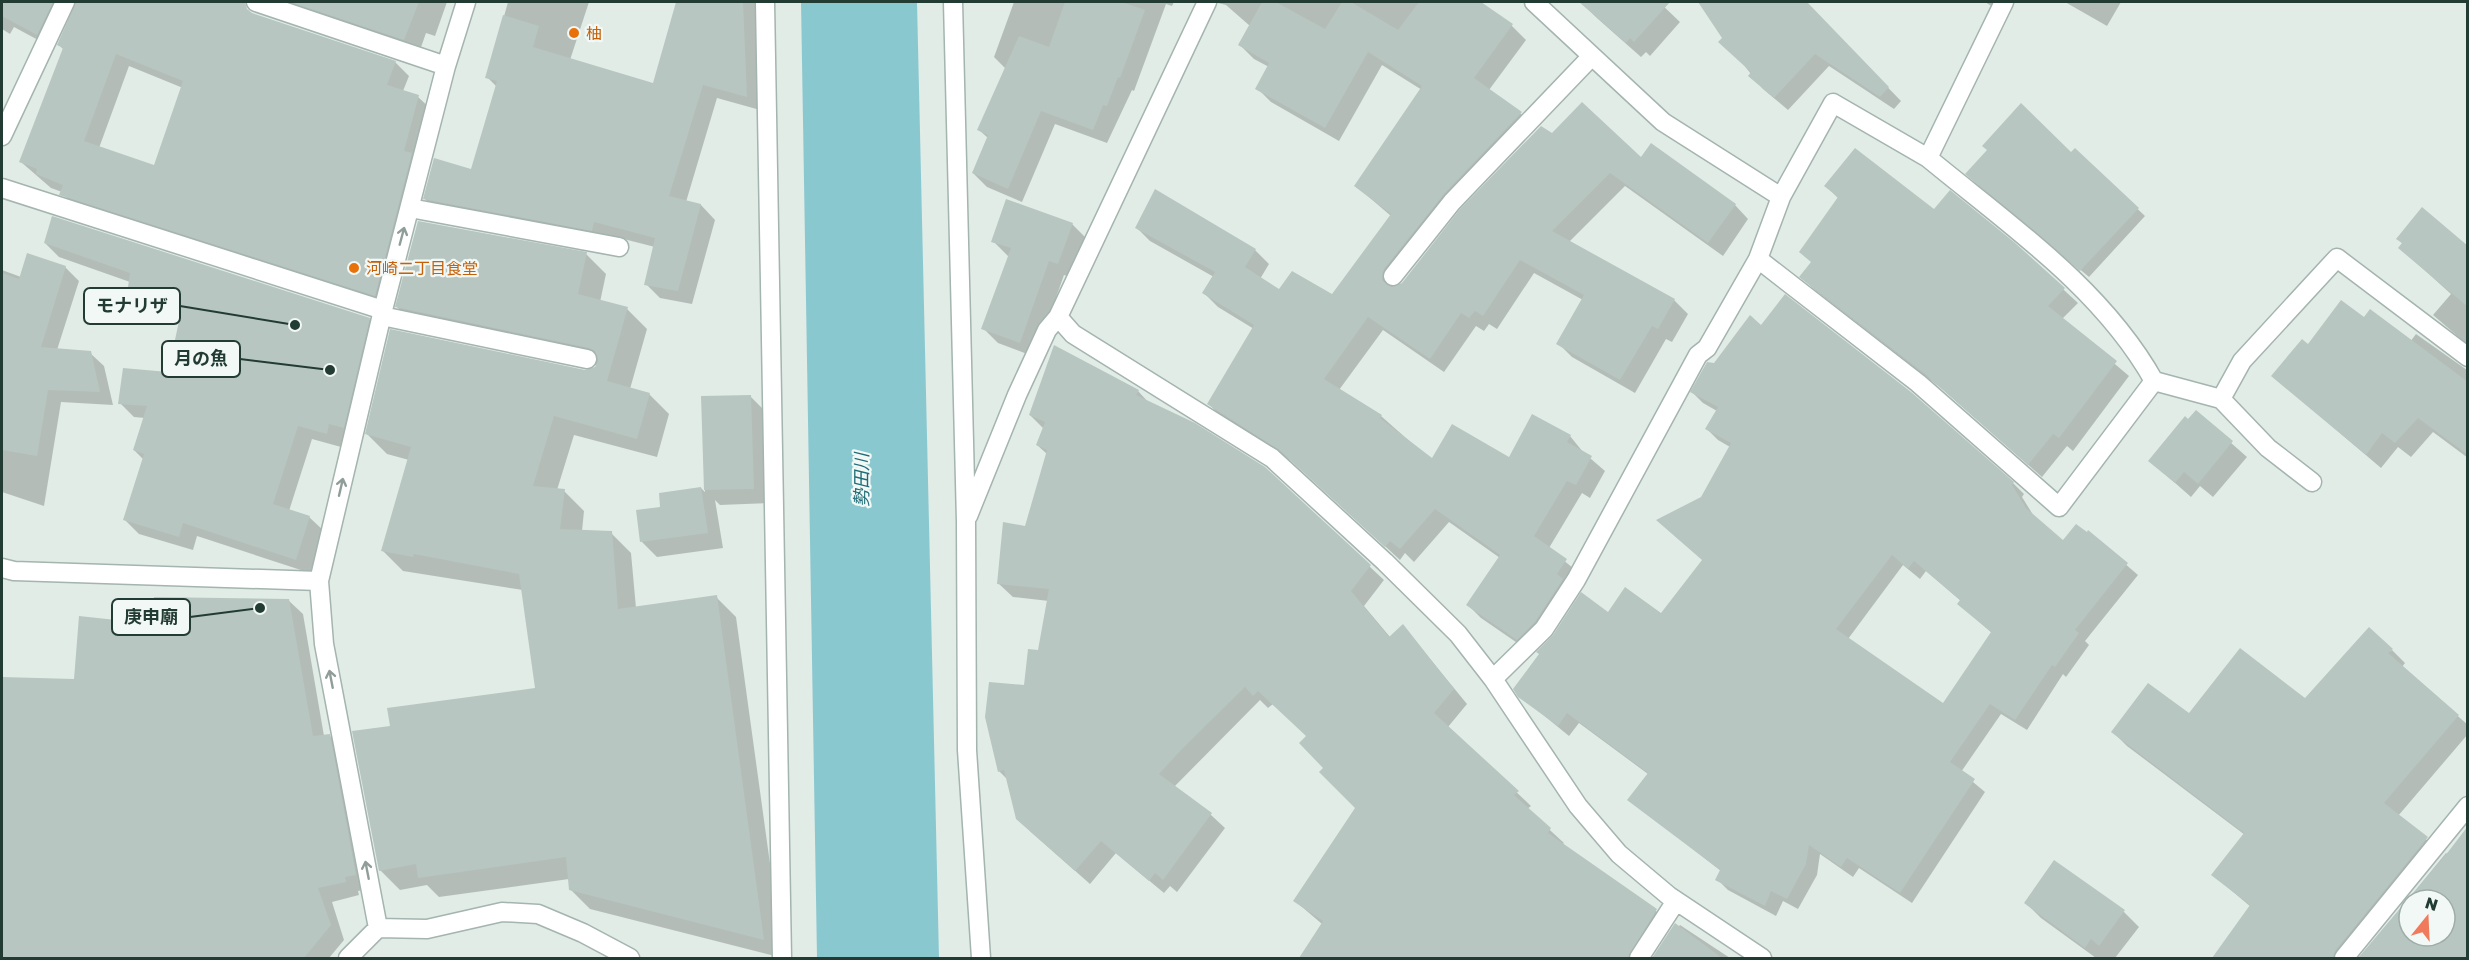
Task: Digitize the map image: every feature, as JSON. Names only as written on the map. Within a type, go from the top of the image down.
[{"type":"street","points":[[2,136],[65,2]]},
{"type":"street","points":[[256,2],[446,66]]},
{"type":"street","points":[[378,928],[324,644],[319,581],[382,313],[446,66],[466,2]]},
{"type":"street","points":[[765,2],[782,958]]},
{"type":"street","points":[[953,2],[966,522],[967,750],[981,958]]},
{"type":"street","points":[[966,522],[1017,395],[1047,330],[1058,317],[1207,2]]},
{"type":"street","points":[[1534,2],[1663,122],[1781,197]]},
{"type":"street","points":[[1928,158],[2004,2]]},
{"type":"street","points":[[1393,276],[1452,202],[1591,57]]},
{"type":"street","points":[[1493,679],[1544,629],[1569,590],[1698,355],[1707,348],[1758,259],[1781,197],[1833,103],[1928,158],[2062,269],[2136,350],[2154,381],[2221,399],[2268,448],[2312,482]]},
{"type":"street","points":[[2,188],[382,313],[587,359]]},
{"type":"street","points":[[410,208],[619,247]]},
{"type":"street","points":[[2221,399],[2242,362],[2337,258],[2468,357]]},
{"type":"street","points":[[1758,259],[1918,383],[2059,507],[2154,381]]},
{"type":"street","points":[[1058,317],[1073,334],[1272,458],[1386,561],[1458,634],[1493,679],[1578,806],[1618,854],[1676,900],[1762,958]]},
{"type":"street","points":[[2,568],[14,571],[319,581]]},
{"type":"street","points":[[2344,958],[2468,806]]},
{"type":"street","points":[[1639,958],[1676,900]]},
{"type":"street","points":[[348,958],[378,928],[427,929],[502,912],[538,914],[583,933],[630,958]]},
{"type":"water","name":"勢田川","points":[[801,2],[917,2],[939,958],[817,958]]},
{"type":"building","points":[[2,2],[53,2],[37,35],[2,16]]},
{"type":"building","points":[[76,2],[245,2],[247,9],[252,13],[396,61],[387,85],[419,95],[404,151],[412,153],[375,296],[59,195],[63,185],[36,174],[37,169],[19,162],[63,48],[57,45]],"holes":[[[116,54],[183,81],[154,165],[84,141]]]},
{"type":"building","points":[[290,2],[419,2],[404,40]]},
{"type":"building","points":[[676,2],[743,2],[747,97],[703,85],[669,196],[701,204],[678,291],[644,285],[655,238],[594,222],[592,231],[423,199],[434,158],[471,169],[497,81],[485,78],[503,15],[539,26],[533,47],[653,83]]},
{"type":"building","points":[[1065,2],[1122,2],[1145,10],[1120,78],[1118,77],[1107,106],[1103,105],[1093,130],[1041,111],[1008,189],[972,173],[988,135],[977,130],[1019,36],[1049,47]]},
{"type":"building","points":[[1262,2],[1276,2],[1325,29],[1342,2],[1351,2],[1398,30],[1419,2],[1481,2],[1513,24],[1474,78],[1522,112],[1444,194],[1384,269],[1382,280],[1391,287],[1402,283],[1460,209],[1541,126],[1552,133],[1582,102],[1641,157],[1651,143],[1736,204],[1708,243],[1610,173],[1552,231],[1675,299],[1658,329],[1652,326],[1620,380],[1556,344],[1584,295],[1520,260],[1483,316],[1475,311],[1469,318],[1461,313],[1430,359],[1368,317],[1324,379],[1382,415],[1380,418],[1432,458],[1452,424],[1509,457],[1532,414],[1571,435],[1567,442],[1592,456],[1576,485],[1567,481],[1534,536],[1567,559],[1557,574],[1563,579],[1535,622],[1517,640],[1466,605],[1500,555],[1435,509],[1400,549],[1390,541],[1385,547],[1279,450],[1207,404],[1254,325],[1202,293],[1215,272],[1135,228],[1155,189],[1256,249],[1245,267],[1279,289],[1292,271],[1332,294],[1391,214],[1354,186],[1422,86],[1368,52],[1325,128],[1255,89],[1269,63],[1238,45]]},
{"type":"building","points":[[1579,2],[1670,2],[1634,42],[1630,38],[1626,43]]},
{"type":"building","points":[[1698,2],[1807,2],[1889,87],[1880,97],[1815,54],[1774,98],[1748,76],[1751,72],[1718,42],[1722,38]]},
{"type":"building","points":[[2021,103],[2071,152],[2075,148],[2139,208],[2080,271],[1965,174],[1987,150],[1982,146]]},
{"type":"building","points":[[1855,148],[1934,209],[1950,190],[2014,242],[2065,288],[2048,306],[2117,361],[2059,438],[2053,434],[2028,465],[1925,374],[1799,277],[1811,262],[1799,252],[1838,197],[1824,186]]},
{"type":"building","points":[[1006,199],[1073,223],[1058,264],[1049,261],[1020,343],[981,329],[1011,248],[991,242]]},
{"type":"building","points":[[2422,207],[2468,246],[2468,307],[2398,248],[2402,243],[2396,239]]},
{"type":"building","points":[[52,216],[370,318],[344,428],[329,424],[327,434],[298,426],[273,504],[310,516],[296,560],[183,523],[179,537],[123,520],[144,454],[133,450],[147,406],[118,404],[123,368],[168,372],[181,312],[126,301],[130,273],[44,243]]},
{"type":"building","points":[[418,221],[587,252],[578,294],[628,307],[607,381],[650,393],[637,439],[554,416],[533,486],[565,489],[560,529],[612,531],[618,609],[717,595],[764,940],[569,890],[566,857],[418,878],[416,864],[379,871],[352,731],[390,726],[387,708],[535,688],[519,574],[414,554],[413,557],[381,551],[411,447],[365,434],[390,329],[585,370],[595,367],[598,361],[595,351],[589,348],[395,307]]},
{"type":"building","points":[[27,253],[66,266],[41,347],[91,351],[100,392],[48,390],[37,456],[2,450],[2,273],[19,279]]},
{"type":"building","points":[[1785,294],[1911,392],[2014,482],[2012,485],[2026,508],[2063,540],[2076,524],[2087,532],[2088,530],[2128,563],[2075,630],[2079,633],[2055,667],[2052,665],[2015,720],[1990,704],[1950,762],[1975,779],[1900,893],[1847,858],[1841,867],[1809,845],[1806,864],[1787,899],[1771,891],[1765,906],[1715,880],[1720,870],[1627,800],[1648,773],[1567,713],[1558,726],[1518,697],[1513,689],[1539,654],[1536,652],[1553,635],[1581,592],[1608,612],[1625,587],[1661,613],[1702,560],[1656,520],[1701,497],[1731,443],[1705,429],[1718,407],[1690,392],[1707,362],[1714,363],[1750,315],[1761,325]],"holes":[[[1892,555],[1908,569],[1914,561],[1960,600],[1957,604],[1991,632],[1943,703],[1836,629]]]},
{"type":"building","points":[[2341,300],[2364,317],[2370,309],[2468,382],[2468,455],[2418,418],[2395,443],[2382,433],[2366,455],[2271,376],[2302,339],[2308,344]]},
{"type":"building","points":[[1054,345],[1139,390],[1136,395],[1195,423],[1265,467],[1371,565],[1351,591],[1389,637],[1403,624],[1454,689],[1434,713],[1519,791],[1514,795],[1551,828],[1548,833],[1657,909],[1628,958],[1299,958],[1323,921],[1293,901],[1355,808],[1319,772],[1323,768],[1299,743],[1306,736],[1258,691],[1253,696],[1245,687],[1159,774],[1212,813],[1163,880],[1155,873],[1149,881],[1101,841],[1075,871],[1016,819],[1004,770],[998,772],[985,717],[989,682],[1024,685],[1028,649],[1038,650],[1049,589],[997,584],[1003,522],[1025,526],[1047,450],[1036,445],[1045,422],[1029,415]]},
{"type":"building","points":[[751,395],[754,489],[704,490],[701,396]]},
{"type":"building","points":[[2196,410],[2233,441],[2198,484],[2184,472],[2175,483],[2148,461],[2185,416],[2188,419]]},
{"type":"building","points":[[701,487],[708,533],[640,542],[636,510],[660,507],[659,493]]},
{"type":"building","points":[[154,597],[289,599],[313,736],[330,734],[356,875],[345,877],[346,882],[318,888],[331,925],[304,958],[2,958],[2,677],[74,679],[79,616],[153,624]]},
{"type":"building","points":[[2369,627],[2393,649],[2388,653],[2459,715],[2384,803],[2428,837],[2335,951],[2333,958],[2212,958],[2250,905],[2211,875],[2244,833],[2111,732],[2148,683],[2189,713],[2240,648],[2305,698]]},
{"type":"building","points":[[2468,826],[2468,958],[2358,958],[2397,912],[2397,948],[2457,948],[2457,888],[2417,888]]},
{"type":"building","points":[[2054,860],[2125,910],[2099,946],[2091,939],[2085,948],[2024,903]]},
{"type":"building","points":[[1675,923],[1722,958],[1652,958]]},
{"type":"place","name":"柚","points":[[574,33]]},
{"type":"place","name":"河崎二丁目食堂","points":[[354,268]]},
{"type":"place","name":"モナリザ","points":[[295,325]]},
{"type":"place","name":"月の魚","points":[[330,370]]},
{"type":"place","name":"庚申廟","points":[[260,608]]}]
